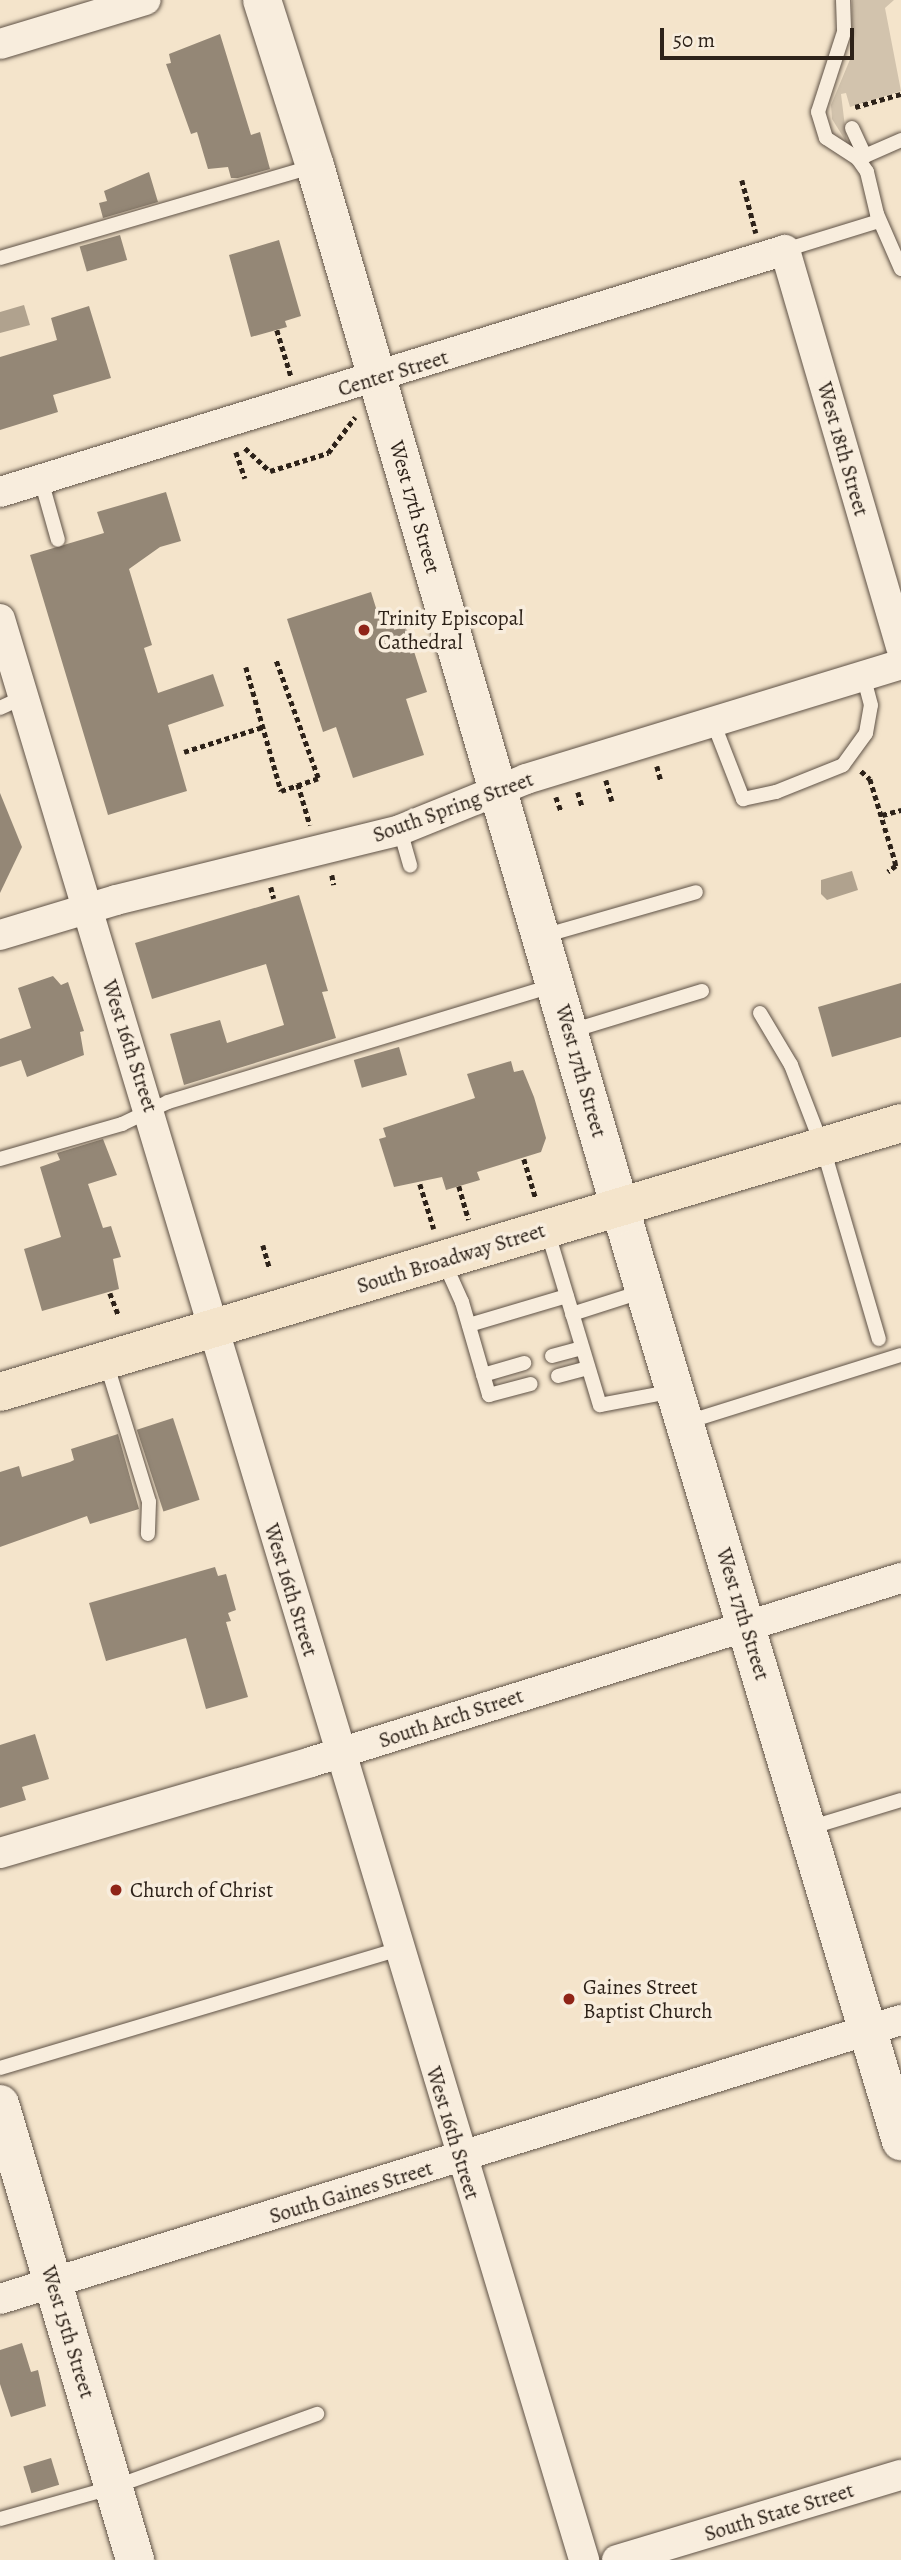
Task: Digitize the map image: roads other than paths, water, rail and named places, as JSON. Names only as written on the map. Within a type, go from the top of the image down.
[{"type":"main road","name":"West 17th Street","points":[[262,0],[316,166],[376,379],[543,936],[620,1207],[807,1828],[884,2025],[901,2141]]},
{"type":"main road","name":"South Broadway Street","points":[[0,1392],[901,1123]]},
{"type":"main road","name":"West 15th Street","points":[[0,2104],[135,2560]]},
{"type":"street","points":[[0,44],[146,0]]},
{"type":"street","name":"Center Street","points":[[0,492],[376,379],[774,253]]},
{"type":"street","name":"West 18th Street","points":[[774,253],[901,647]]},
{"type":"street","name":"West 16th Street","points":[[0,619],[12,703],[88,909],[151,1110],[460,2159],[583,2560]]},
{"type":"street","name":"South Spring Street","points":[[0,936],[88,909],[400,830],[498,790],[901,664]]},
{"type":"street","name":"South Arch Street","points":[[0,1853],[340,1752],[901,1578]]},
{"type":"street","name":"South Gaines Street","points":[[0,2300],[884,2025]]},
{"type":"street","name":"South State Street","points":[[617,2560],[901,2475]]},
{"type":"lane","points":[[843,0],[844,33],[818,112],[826,138],[861,158]]},
{"type":"lane","points":[[852,128],[867,172],[879,221],[901,269]]},
{"type":"lane","points":[[861,158],[901,140]]},
{"type":"lane","points":[[0,258],[316,166]]},
{"type":"lane","points":[[774,253],[879,221]]},
{"type":"lane","points":[[41,480],[58,540]]},
{"type":"lane","points":[[713,722],[743,799],[776,792],[843,765],[866,733],[871,705],[863,676]]},
{"type":"lane","points":[[400,830],[410,866]]},
{"type":"lane","points":[[543,936],[641,904],[696,892]]},
{"type":"lane","points":[[0,1159],[122,1124],[151,1110],[556,984]]},
{"type":"lane","points":[[570,1031],[702,991]]},
{"type":"lane","points":[[760,1013],[791,1065],[822,1148],[879,1339]]},
{"type":"lane","points":[[547,1230],[600,1405],[680,1407],[901,1355]]},
{"type":"lane","points":[[443,1261],[469,1325],[489,1395],[531,1384]]},
{"type":"lane","points":[[572,1314],[645,1291]]},
{"type":"lane","points":[[469,1325],[567,1296]]},
{"type":"lane","points":[[552,1356],[581,1348]]},
{"type":"lane","points":[[106,1360],[149,1503],[148,1534]]},
{"type":"lane","points":[[483,1375],[524,1363]]},
{"type":"lane","points":[[558,1376],[588,1368]]},
{"type":"lane","points":[[807,1828],[901,1800]]},
{"type":"lane","points":[[0,2068],[398,1949]]},
{"type":"lane","points":[[0,2519],[114,2487],[317,2414]]},
{"type":"place","name":"Trinity Episcopal Cathedral","points":[[364,630]]},
{"type":"place","name":"Church of Christ","points":[[116,1890]]},
{"type":"place","name":"Gaines Street Baptist Church","points":[[569,1999]]}]
